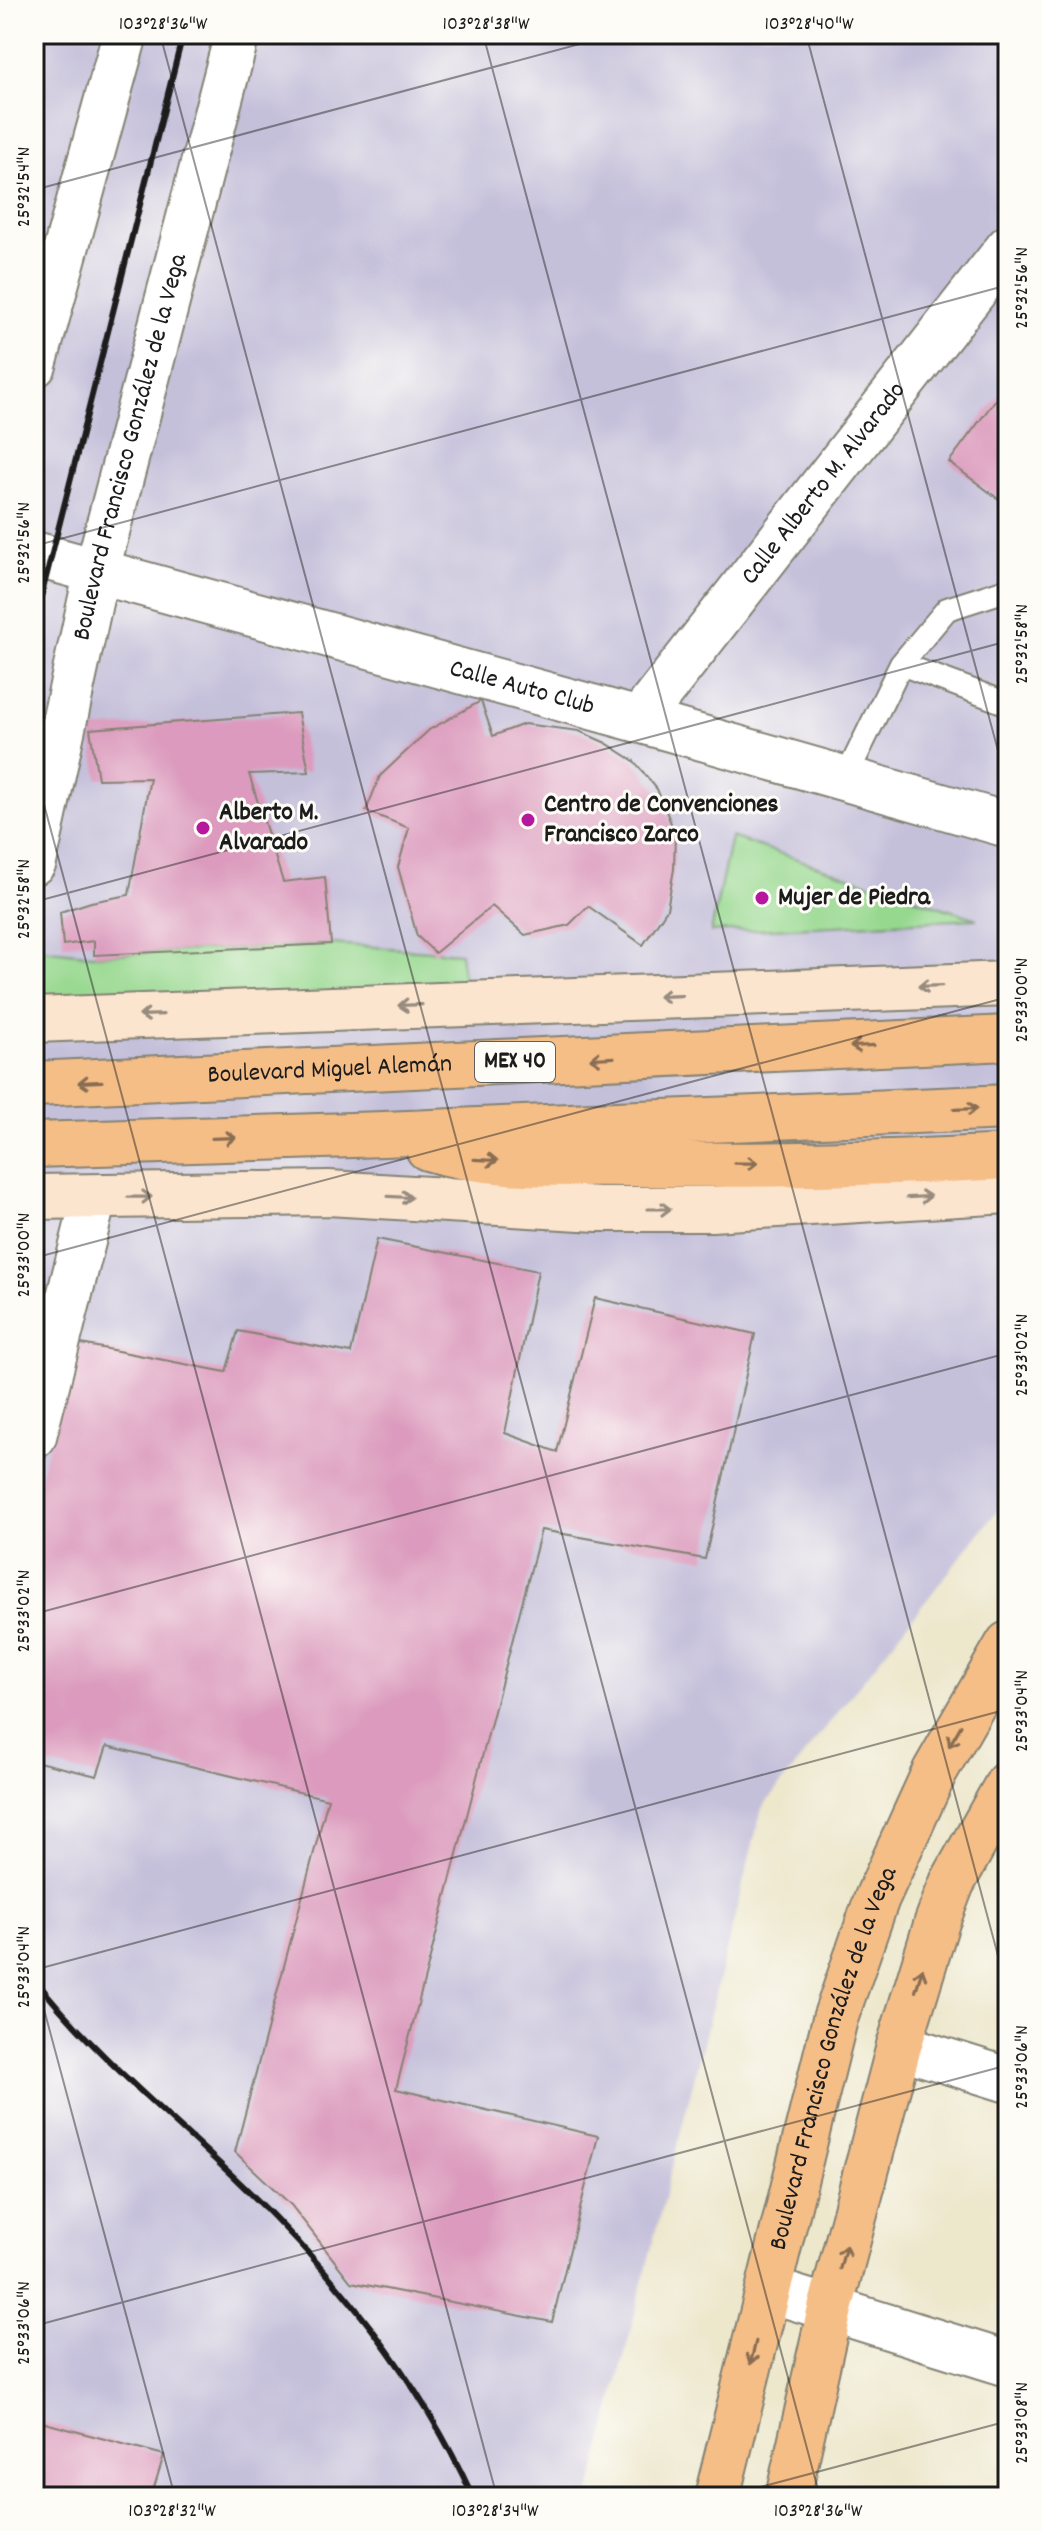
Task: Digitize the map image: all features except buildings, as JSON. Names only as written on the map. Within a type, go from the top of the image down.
[{"type":"main road","name":"Boulevard Miguel Alemán","points":[[34,1084],[1002,1039]]},
{"type":"main road","points":[[34,1147],[1008,1107]]},
{"type":"main road","points":[[384,1134],[471,1159],[536,1163],[685,1165],[1008,1157]]},
{"type":"main road","name":"Boulevard Francisco González de la Vega","points":[[717,2497],[835,2019],[877,1898],[935,1771],[1008,1644]]},
{"type":"main road","points":[[788,2497],[830,2309],[899,2046],[952,1883],[1005,1795]]},
{"type":"street","points":[[34,365],[125,34]]},
{"type":"street","name":"Boulevard Francisco González de la Vega","points":[[34,862],[97,570],[237,34]]},
{"type":"street","name":"Calle Alberto M. Alvarado","points":[[639,720],[1008,248]]},
{"type":"street","name":"Calle Auto Club","points":[[34,554],[1008,825]]},
{"type":"street","points":[[34,1020],[1008,984]]},
{"type":"street","points":[[34,1147],[65,1197],[34,1436]]},
{"type":"street","points":[[65,1197],[328,1193],[598,1209],[711,1209],[1008,1191]]},
{"type":"street","points":[[899,2046],[1008,2080]]},
{"type":"street","points":[[770,2290],[1008,2364]]},
{"type":"lane","points":[[845,779],[901,664],[947,609],[1008,591]]},
{"type":"lane","points":[[901,664],[1008,704]]},
{"type":"shaded area","points":[[34,34],[1008,34],[1008,1497],[762,1808],[589,2497],[34,2497]]},
{"type":"green space","points":[[731,837],[977,919],[711,932]]},
{"type":"green space","points":[[331,944],[460,953],[466,999],[34,1010],[34,948],[94,955]]},
{"type":"railway","points":[[34,625],[183,34]]},
{"type":"railway","points":[[34,1978],[107,2059],[240,2183],[341,2290],[400,2368],[427,2410],[473,2497]]},
{"type":"place","name":"Centro de Convenciones Francisco Zarco","points":[[528,820]]},
{"type":"place","name":"Alberto M. Alvarado","points":[[203,828]]},
{"type":"place","name":"Mujer de Piedra","points":[[762,898]]}]
